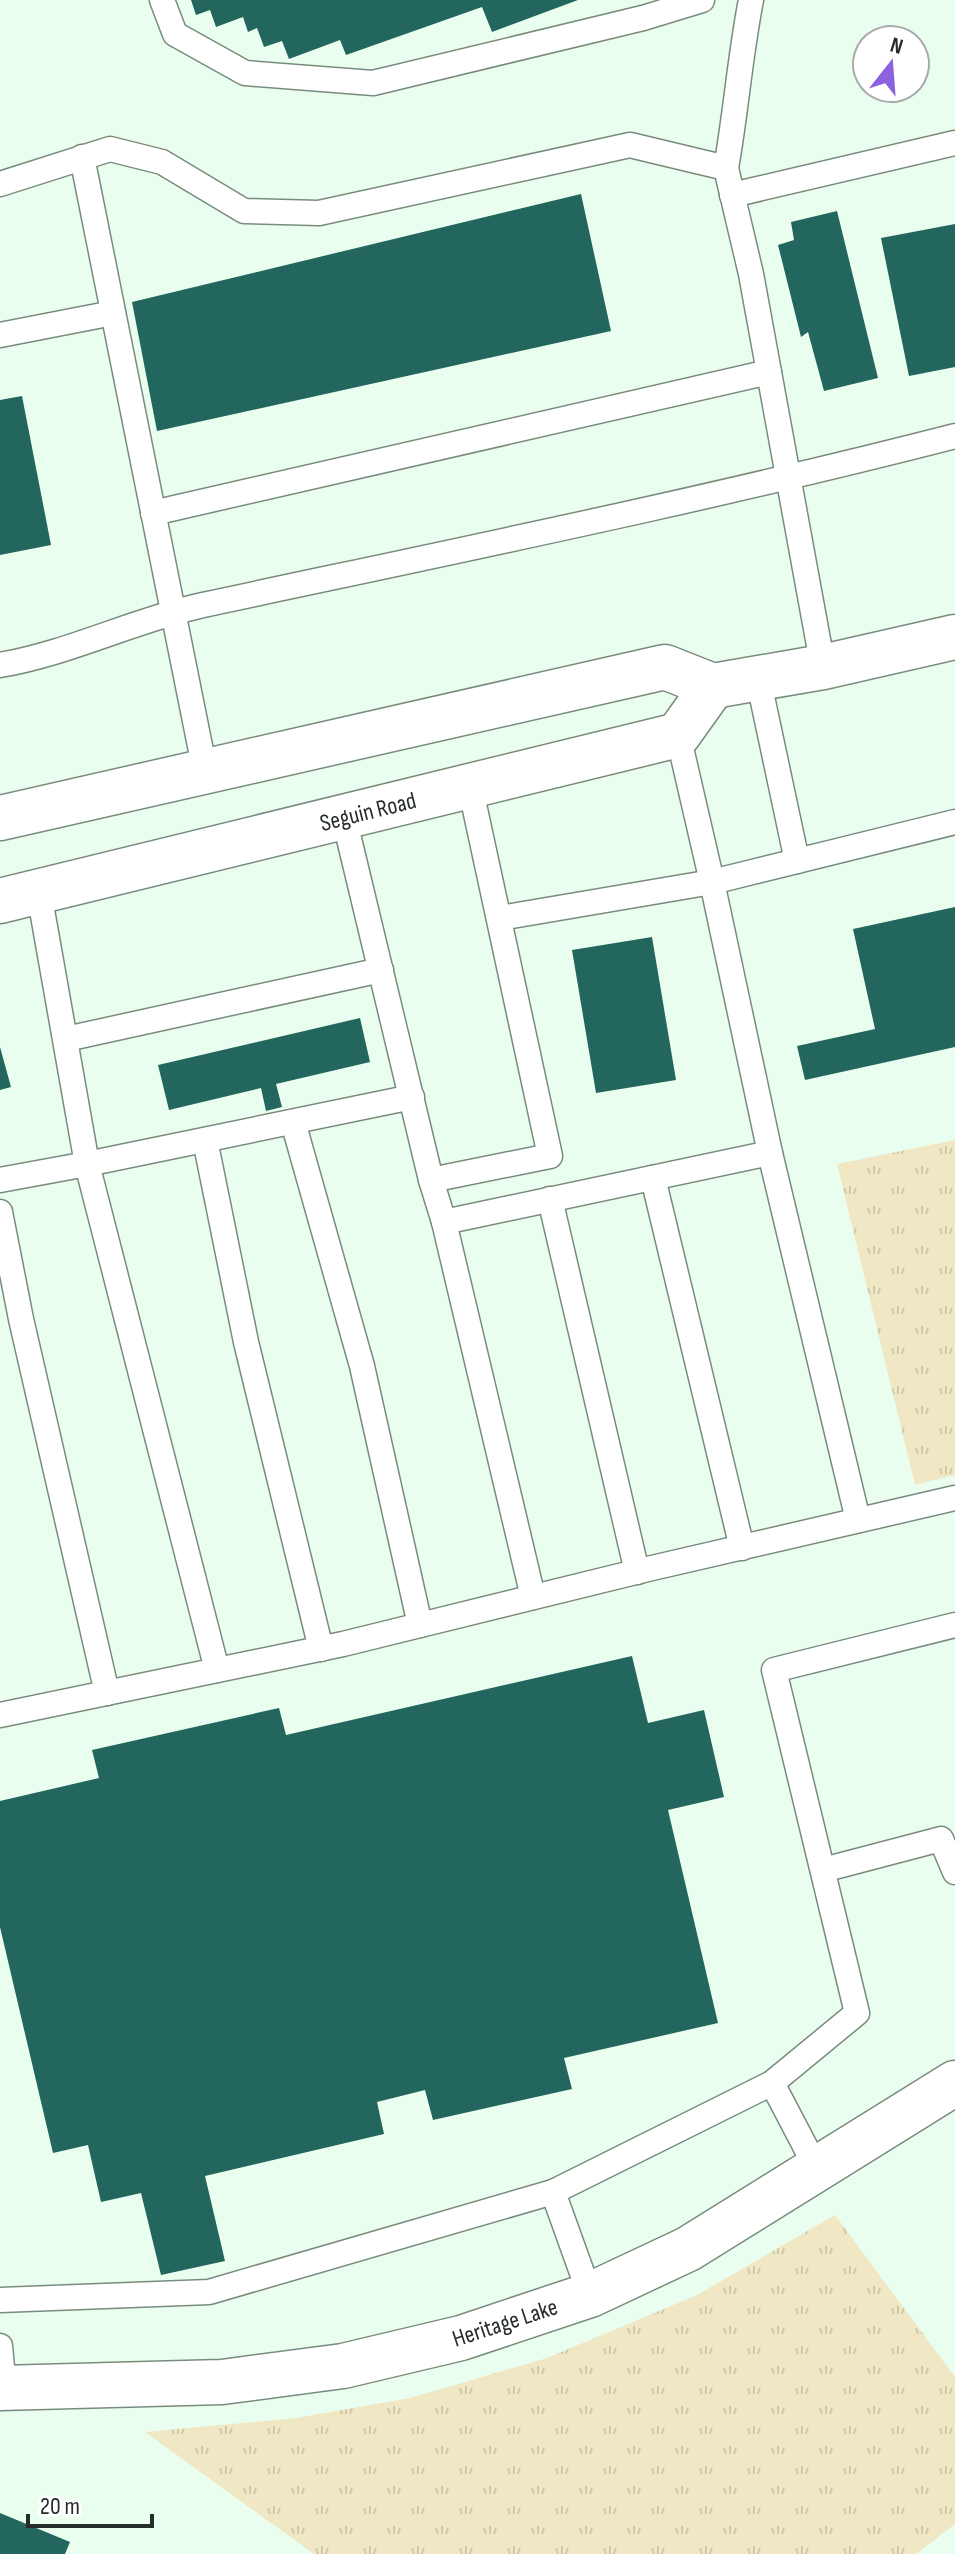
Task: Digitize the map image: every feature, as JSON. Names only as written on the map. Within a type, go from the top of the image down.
[{"type":"main road","points":[[0,818],[665,667],[713,686],[823,667],[955,637]]},
{"type":"main road","points":[[678,735],[713,686]]},
{"type":"main road","name":"Seguin Road","points":[[20,897],[678,735]]},
{"type":"main road","name":"Heritage Lake","points":[[1,2374],[222,2382],[343,2366],[461,2338],[590,2295],[688,2249],[955,2083]]},
{"type":"lane","points":[[162,0],[175,34],[245,73],[373,83],[643,18],[702,0]]},
{"type":"lane","points":[[751,0],[726,168],[751,274],[823,667]]},
{"type":"lane","points":[[732,195],[955,143]]},
{"type":"lane","points":[[0,184],[110,149],[162,162],[244,211],[319,213],[630,145],[726,168]]},
{"type":"lane","points":[[82,157],[205,771]]},
{"type":"lane","points":[[0,335],[113,313]]},
{"type":"lane","points":[[153,513],[769,372]]},
{"type":"lane","points":[[0,665],[27,660],[172,612],[789,479],[955,436]]},
{"type":"lane","points":[[758,678],[797,861]]},
{"type":"lane","points":[[678,735],[770,1153],[858,1520]]},
{"type":"lane","points":[[431,1180],[550,1156],[470,786]]},
{"type":"lane","points":[[344,818],[533,1597]]},
{"type":"lane","points":[[500,918],[712,882],[955,822]]},
{"type":"lane","points":[[20,897],[66,1039],[87,1164],[217,1670]]},
{"type":"lane","points":[[66,1039],[381,970]]},
{"type":"lane","points":[[0,1180],[412,1097]]},
{"type":"lane","points":[[293,1122],[362,1366],[420,1625]]},
{"type":"lane","points":[[205,1140],[246,1342],[321,1649]]},
{"type":"lane","points":[[444,1222],[770,1153]]},
{"type":"lane","points":[[653,1178],[742,1548]]},
{"type":"lane","points":[[550,1199],[637,1572]]},
{"type":"lane","points":[[0,1212],[21,1319],[107,1693]]},
{"type":"lane","points":[[0,1715],[321,1649],[955,1498]]},
{"type":"lane","points":[[0,2300],[209,2292],[553,2192],[772,2083],[857,2013],[774,1670],[955,1625]]},
{"type":"lane","points":[[823,1870],[941,1839],[955,1872]]},
{"type":"lane","points":[[772,2083],[817,2169]]},
{"type":"lane","points":[[553,2192],[590,2295]]},
{"type":"green space","points":[[955,1140],[955,1475],[915,1485],[837,1164]]},
{"type":"green space","points":[[835,2215],[955,2377],[955,2524],[916,2554],[314,2554],[145,2432],[296,2418],[410,2398],[547,2358],[697,2295]]},
{"type":"building","points":[[191,0],[578,0],[492,32],[482,7],[346,55],[340,40],[289,59],[282,41],[264,47],[257,28],[248,32],[243,17],[216,27],[210,10],[196,15]]},
{"type":"building","points":[[581,194],[611,331],[157,431],[132,302]]},
{"type":"building","points":[[837,211],[878,378],[824,391],[808,332],[801,337],[778,245],[794,240],[791,222]]},
{"type":"building","points":[[955,224],[955,367],[909,376],[881,238]]},
{"type":"building","points":[[22,396],[51,545],[0,555],[0,400]]},
{"type":"building","points":[[955,907],[955,1047],[805,1080],[797,1046],[875,1029],[853,929]]},
{"type":"building","points":[[652,937],[676,1080],[596,1093],[572,950]]},
{"type":"building","points":[[360,1018],[370,1062],[276,1084],[282,1107],[266,1111],[261,1088],[169,1110],[158,1065]]},
{"type":"building","points":[[0,1047],[11,1087],[0,1090]]},
{"type":"building","points":[[632,1656],[648,1723],[704,1710],[724,1797],[668,1810],[718,2023],[564,2058],[572,2089],[433,2120],[425,2090],[377,2102],[384,2134],[205,2176],[225,2261],[161,2275],[141,2193],[101,2202],[88,2145],[53,2153],[0,1927],[0,1801],[99,1778],[92,1750],[279,1708],[286,1735]]},
{"type":"building","points":[[0,2513],[70,2542],[65,2554],[0,2554]]}]
